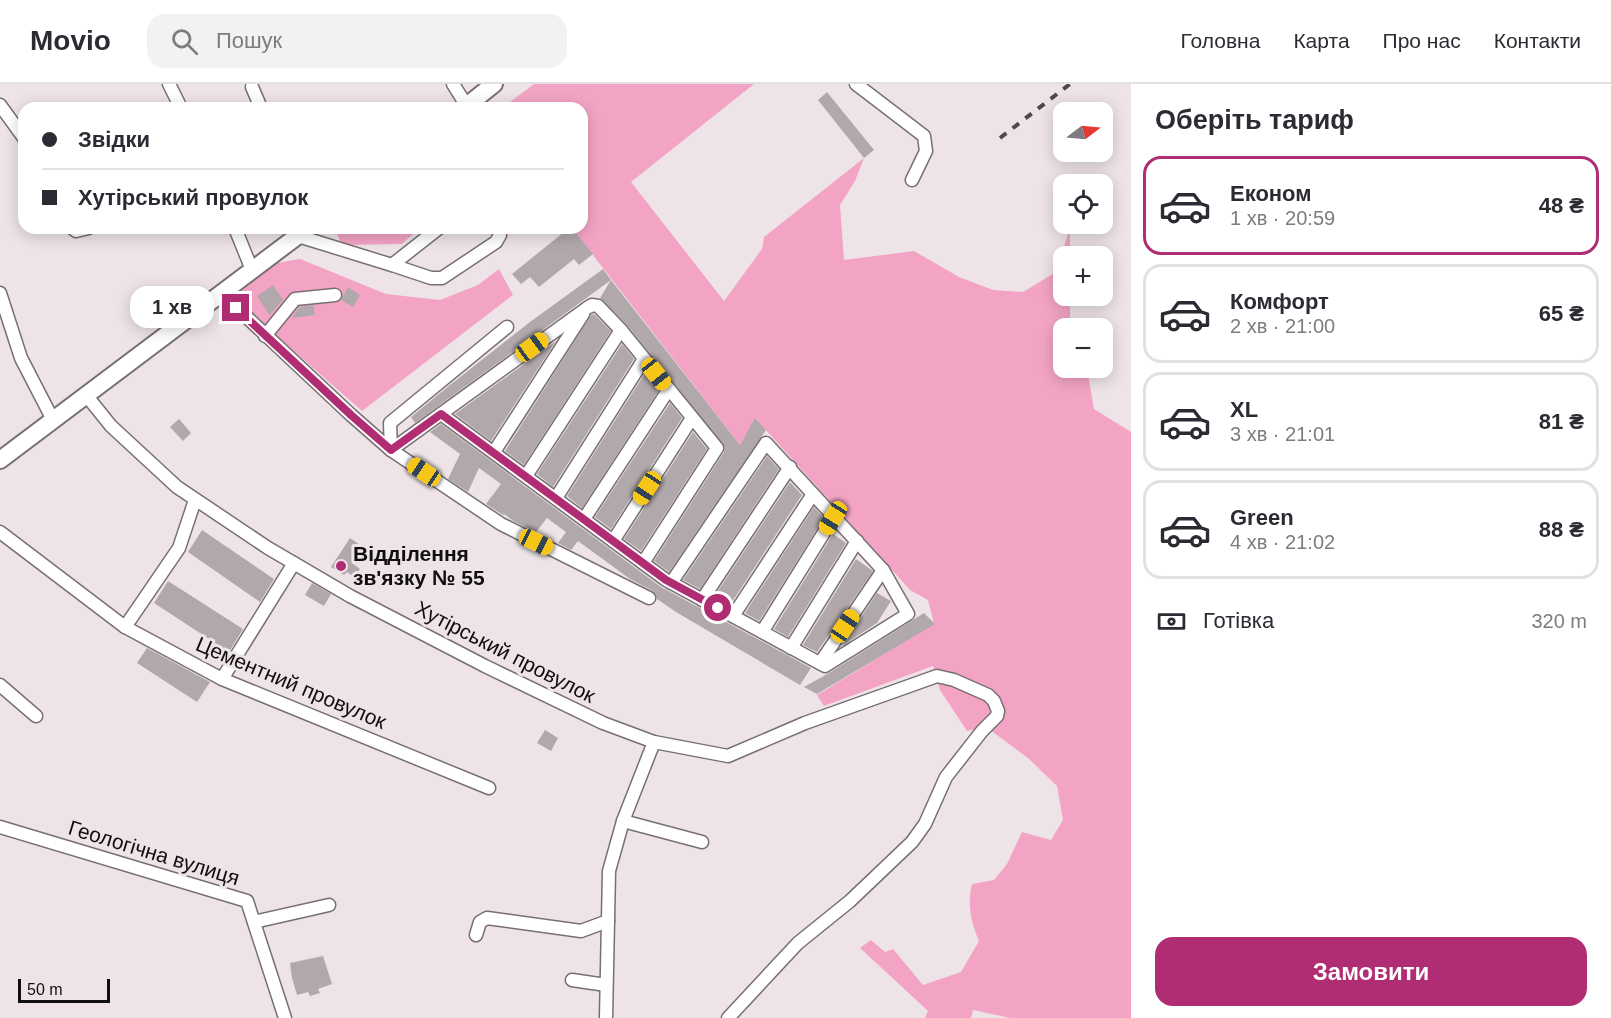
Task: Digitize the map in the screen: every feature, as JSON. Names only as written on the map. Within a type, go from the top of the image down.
[{"type":"main road","points":[[472,102],[494,84]]},
{"type":"main road","points":[[0,460],[300,234]]},
{"type":"street","points":[[169,84],[178,102]]},
{"type":"street","points":[[453,84],[463,102]]},
{"type":"street","points":[[856,84],[924,136],[927,143],[926,151],[912,180]]},
{"type":"street","points":[[252,87],[258,102]]},
{"type":"street","points":[[0,105],[18,130]]},
{"type":"street","points":[[237,234],[252,270]]},
{"type":"street","points":[[308,234],[431,278],[442,278],[493,244],[499,239],[500,234]]},
{"type":"street","points":[[392,265],[431,234]]},
{"type":"street","points":[[0,293],[21,358],[53,420]]},
{"type":"street","points":[[222,294],[391,450],[501,524],[649,598]]},
{"type":"street","points":[[265,336],[295,299],[335,295]]},
{"type":"street","points":[[391,450],[587,308],[592,305],[598,306],[621,330],[717,448],[643,563]]},
{"type":"street","points":[[494,452],[587,308]]},
{"type":"street","points":[[391,450],[390,423],[507,327]]},
{"type":"street","points":[[526,476],[621,330]]},
{"type":"street","points":[[556,498],[644,359]]},
{"type":"street","points":[[584,519],[669,389]]},
{"type":"street","name":"Хутірський провулок","points":[[86,395],[111,426],[177,487],[294,563],[350,596],[485,666],[603,723],[654,742],[728,756],[805,723],[937,676],[964,684],[987,695],[998,711],[997,716],[982,731],[946,777],[925,824],[912,842],[850,901],[798,943],[728,1018]]},
{"type":"street","points":[[441,414],[671,583],[825,666],[908,615],[883,570],[766,443],[671,583]]},
{"type":"street","points":[[613,541],[692,418]]},
{"type":"street","points":[[702,600],[790,467]]},
{"type":"street","points":[[733,616],[813,494]]},
{"type":"street","points":[[125,627],[179,548],[195,500]]},
{"type":"street","points":[[762,632],[833,518]]},
{"type":"street","name":"Цементний провулок","points":[[0,532],[125,627],[222,679],[489,788]]},
{"type":"street","points":[[791,648],[857,541]]},
{"type":"street","points":[[222,679],[294,563]]},
{"type":"street","points":[[820,663],[883,570]]},
{"type":"street","points":[[0,685],[36,716]]},
{"type":"street","points":[[606,1018],[609,871],[623,821],[654,742]]},
{"type":"street","points":[[623,821],[702,842]]},
{"type":"street","name":"Геологічна вулиця","points":[[0,827],[247,901],[285,1018]]},
{"type":"street","points":[[254,922],[329,905]]},
{"type":"street","points":[[476,935],[480,922],[488,918],[581,931],[608,921]]},
{"type":"street","points":[[572,980],[606,985]]},
{"type":"shaded area","points":[[534,84],[754,84],[631,182],[724,301],[762,249],[764,237],[864,158],[855,181],[840,205],[844,260],[914,251],[959,277],[993,290],[1023,292],[1053,274],[1053,306],[1070,306],[1070,318],[1053,318],[1053,378],[1089,378],[1094,409],[1131,432],[1131,1018],[1010,1018],[973,1010],[971,1018],[925,1018],[928,1011],[860,948],[871,940],[885,952],[893,949],[923,985],[961,972],[979,941],[971,913],[972,884],[994,880],[1007,864],[1022,832],[1051,840],[1063,820],[1057,786],[1028,758],[986,727],[967,731],[940,690],[933,666],[824,706],[817,695],[934,624],[928,600],[910,590],[756,419],[740,445],[577,234],[588,234],[588,102],[510,102]]},
{"type":"shaded area","points":[[337,234],[413,234],[402,244],[347,245],[340,241]]},
{"type":"shaded area","points":[[1068,234],[1070,234],[1070,246],[1064,246]]},
{"type":"shaded area","points":[[300,259],[386,294],[440,300],[478,285],[499,269],[513,295],[362,411],[246,309],[241,291],[277,263]]},
{"type":"building","points":[[827,92],[874,150],[864,158],[818,100]]},
{"type":"building","points":[[562,234],[577,234],[593,254],[579,265],[574,259],[539,287],[530,277],[521,284],[512,274]]},
{"type":"building","points":[[603,269],[611,280],[415,423],[411,417],[450,385],[530,322]]},
{"type":"building","points":[[611,280],[740,445],[755,418],[766,430],[669,572],[654,561],[725,447],[627,325],[600,298]]},
{"type":"building","points":[[273,285],[283,300],[269,315],[257,296]]},
{"type":"building","points":[[348,287],[360,295],[353,307],[341,300]]},
{"type":"building","points":[[313,305],[315,315],[292,318],[299,307]]},
{"type":"building","points":[[594,314],[611,331],[524,465],[505,451],[591,315]]},
{"type":"building","points":[[556,341],[491,441],[455,414]]},
{"type":"building","points":[[622,344],[634,359],[553,487],[537,474]]},
{"type":"building","points":[[645,373],[659,390],[582,508],[567,496]]},
{"type":"building","points":[[670,403],[682,418],[611,529],[595,517]]},
{"type":"building","points":[[179,419],[191,433],[183,441],[170,427]]},
{"type":"building","points":[[441,424],[661,587],[811,668],[800,685],[676,612],[657,599],[653,591],[630,579],[578,541],[571,550],[558,543],[566,532],[547,518],[536,532],[486,504],[501,484],[479,468],[468,492],[448,479],[460,454],[430,432]]},
{"type":"building","points":[[693,432],[707,449],[641,551],[624,539]]},
{"type":"building","points":[[767,456],[779,469],[700,589],[683,580]]},
{"type":"building","points":[[790,482],[802,495],[730,605],[714,597]]},
{"type":"building","points":[[814,507],[824,518],[759,621],[745,613]]},
{"type":"building","points":[[202,530],[274,579],[260,602],[188,552]]},
{"type":"building","points":[[833,534],[846,543],[788,637],[774,629]]},
{"type":"building","points":[[350,538],[363,547],[352,563],[360,569],[354,577],[347,572],[344,575],[331,567]]},
{"type":"building","points":[[856,559],[873,571],[817,652],[803,645]]},
{"type":"building","points":[[168,581],[243,629],[229,652],[154,603]]},
{"type":"building","points":[[312,583],[331,594],[324,606],[305,595]]},
{"type":"building","points":[[877,593],[891,601],[877,623],[842,646]]},
{"type":"building","points":[[924,613],[935,624],[817,694],[804,687],[829,673]]},
{"type":"building","points":[[147,648],[210,682],[197,702],[137,663]]},
{"type":"building","points":[[545,730],[558,738],[551,751],[537,743]]},
{"type":"building","points":[[323,956],[332,984],[318,989],[320,993],[310,996],[308,992],[297,995],[290,963]]},
{"type":"railway","points":[[1000,138],[1070,84]]},
{"type":"place","name":"Відділення зв'язку № 55","points":[[341,566]]},
{"type":"route","points":[[236,308],[391,450],[441,414],[666,580],[718,608]]}]
